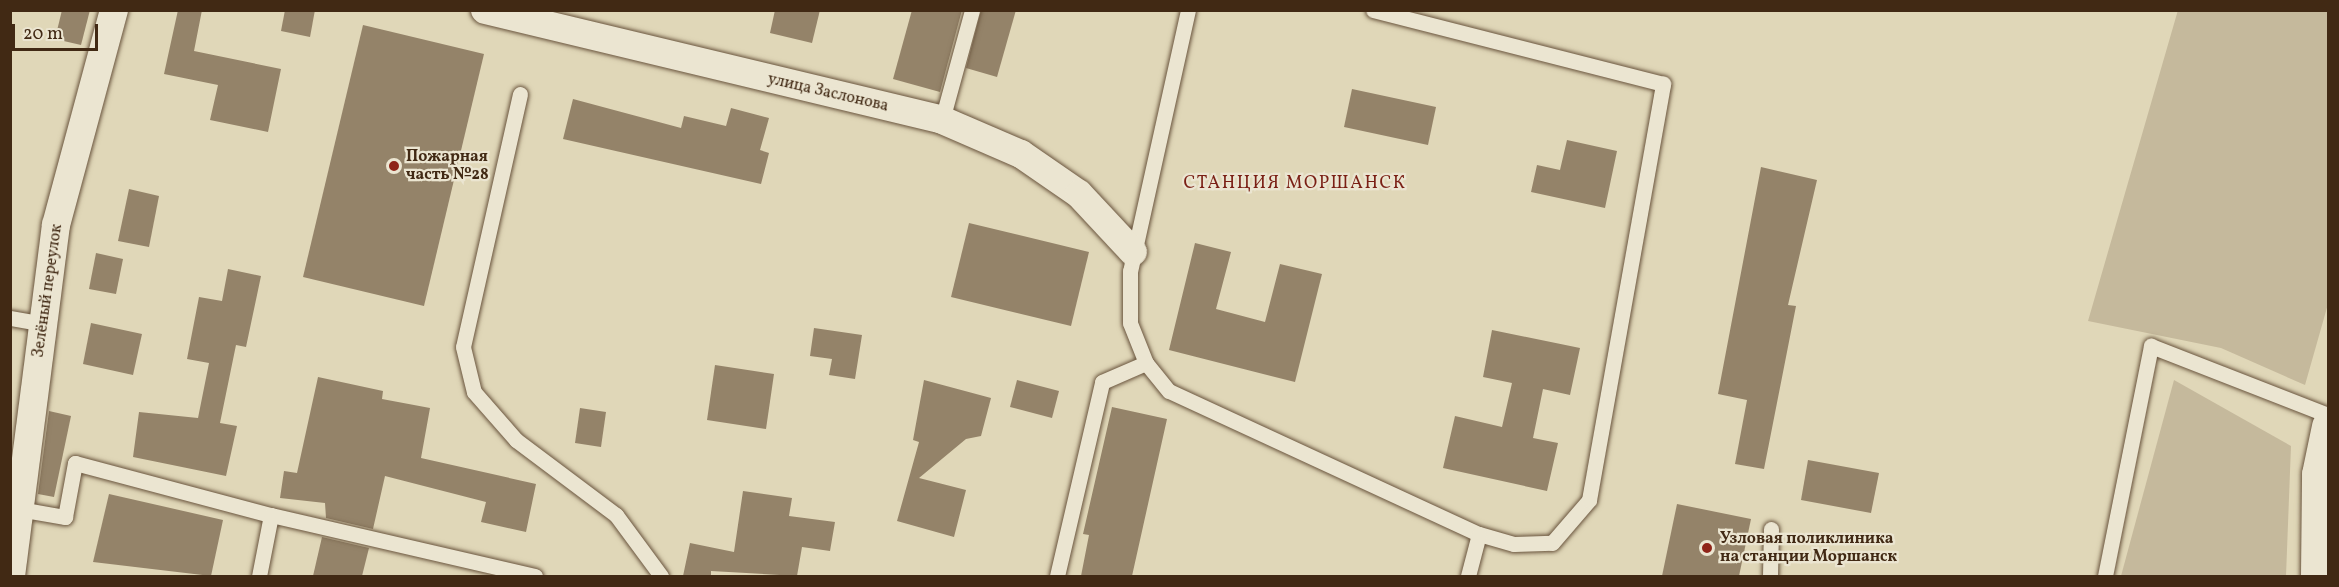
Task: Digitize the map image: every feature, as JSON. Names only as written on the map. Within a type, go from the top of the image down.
[{"type":"street","name":"Зелёный переулок","points":[[11,576],[56,225],[114,10]]},
{"type":"street","name":"улица Заслонова","points":[[485,10],[942,120],[1020,154],[1079,194],[1133,252]]},
{"type":"street","points":[[2317,576],[2318,474],[2328,426]]},
{"type":"lane","points":[[942,120],[972,10]]},
{"type":"lane","points":[[1188,10],[1133,252],[1130,322],[1146,363],[1169,392],[1479,534],[1514,544],[1552,543],[1589,500],[1663,84],[1373,10]]},
{"type":"lane","points":[[520,94],[463,347],[474,392],[516,440],[616,515],[661,576]]},
{"type":"lane","points":[[10,318],[43,324]]},
{"type":"lane","points":[[2105,576],[2151,346],[2328,415]]},
{"type":"lane","points":[[1057,576],[1102,382],[1146,363]]},
{"type":"lane","points":[[19,509],[65,517],[75,463],[271,515],[535,576]]},
{"type":"lane","points":[[259,576],[271,515]]},
{"type":"lane","points":[[1770,576],[1771,529]]},
{"type":"lane","points":[[1468,576],[1479,534]]},
{"type":"shaded area","points":[[2178,10],[2328,11],[2328,304],[2305,385],[2221,348],[2088,321]]},
{"type":"shaded area","points":[[2174,380],[2291,446],[2286,576],[2121,576]]},
{"type":"building","points":[[62,10],[90,10],[81,45],[55,39]]},
{"type":"building","points":[[178,10],[202,10],[194,51],[281,69],[268,132],[210,120],[218,85],[164,74]]},
{"type":"building","points":[[285,10],[315,10],[310,37],[281,31]]},
{"type":"building","points":[[775,10],[820,10],[812,43],[770,33]]},
{"type":"building","points":[[912,10],[962,10],[940,92],[893,79]]},
{"type":"building","points":[[981,10],[1016,10],[997,77],[966,68]]},
{"type":"building","name":"Пожарная часть №28","points":[[363,25],[484,54],[424,306],[303,277]]},
{"type":"building","points":[[1352,89],[1436,107],[1428,145],[1344,127]]},
{"type":"building","points":[[573,99],[681,128],[684,116],[726,126],[731,108],[769,118],[760,150],[769,153],[761,184],[563,139]]},
{"type":"building","points":[[1567,140],[1617,151],[1605,208],[1531,192],[1537,165],[1560,170]]},
{"type":"building","points":[[1761,167],[1817,180],[1788,305],[1796,306],[1764,469],[1735,464],[1747,400],[1718,394]]},
{"type":"building","points":[[129,189],[159,196],[149,247],[118,241]]},
{"type":"building","points":[[969,223],[1089,252],[1071,326],[951,297]]},
{"type":"building","points":[[1195,243],[1231,252],[1216,309],[1265,322],[1280,264],[1322,274],[1295,382],[1169,350]]},
{"type":"building","points":[[96,253],[123,259],[116,294],[89,289]]},
{"type":"building","points":[[228,269],[261,276],[246,347],[236,345],[220,423],[237,426],[226,476],[133,457],[139,412],[198,418],[209,363],[187,359],[199,297],[222,301]]},
{"type":"building","points":[[91,323],[142,334],[133,375],[83,364]]},
{"type":"building","points":[[814,328],[862,335],[855,379],[829,375],[832,359],[810,356]]},
{"type":"building","points":[[1492,330],[1580,348],[1570,395],[1543,389],[1533,438],[1558,443],[1547,491],[1443,468],[1455,416],[1502,427],[1512,383],[1483,377]]},
{"type":"building","points":[[715,365],[774,374],[766,429],[707,420]]},
{"type":"building","points":[[318,377],[383,391],[382,399],[430,408],[421,458],[536,484],[526,532],[481,522],[486,502],[385,476],[373,529],[326,518],[325,503],[280,498],[284,471],[297,473]]},
{"type":"building","points":[[924,380],[991,398],[981,436],[966,439],[919,478],[966,490],[954,537],[897,521],[919,442],[913,440]]},
{"type":"building","points":[[1017,380],[1059,391],[1052,418],[1010,407]]},
{"type":"building","points":[[1112,407],[1167,419],[1132,576],[1081,576],[1089,535],[1083,534]]},
{"type":"building","points":[[580,408],[606,412],[601,447],[575,443]]},
{"type":"building","points":[[49,411],[71,416],[54,497],[38,494]]},
{"type":"building","points":[[1808,460],[1879,473],[1871,513],[1801,500]]},
{"type":"building","points":[[743,491],[792,498],[789,516],[835,522],[830,551],[802,547],[797,576],[711,571],[711,576],[683,576],[690,543],[734,552]]},
{"type":"building","points":[[109,494],[223,520],[211,576],[93,562]]},
{"type":"building","name":"Узловая поликлиника на станции Моршанск","points":[[1677,504],[1751,519],[1739,576],[1662,576]]},
{"type":"building","points":[[322,537],[369,548],[362,576],[313,576]]},
{"type":"place","name":"Пожарная часть №28","points":[[394,166]]},
{"type":"place","name":"Узловая поликлиника на станции Моршанск","points":[[1707,548]]},
{"type":"district","name":"СТАНЦИЯ МОРШАНСК","points":[[1295,184]]}]
